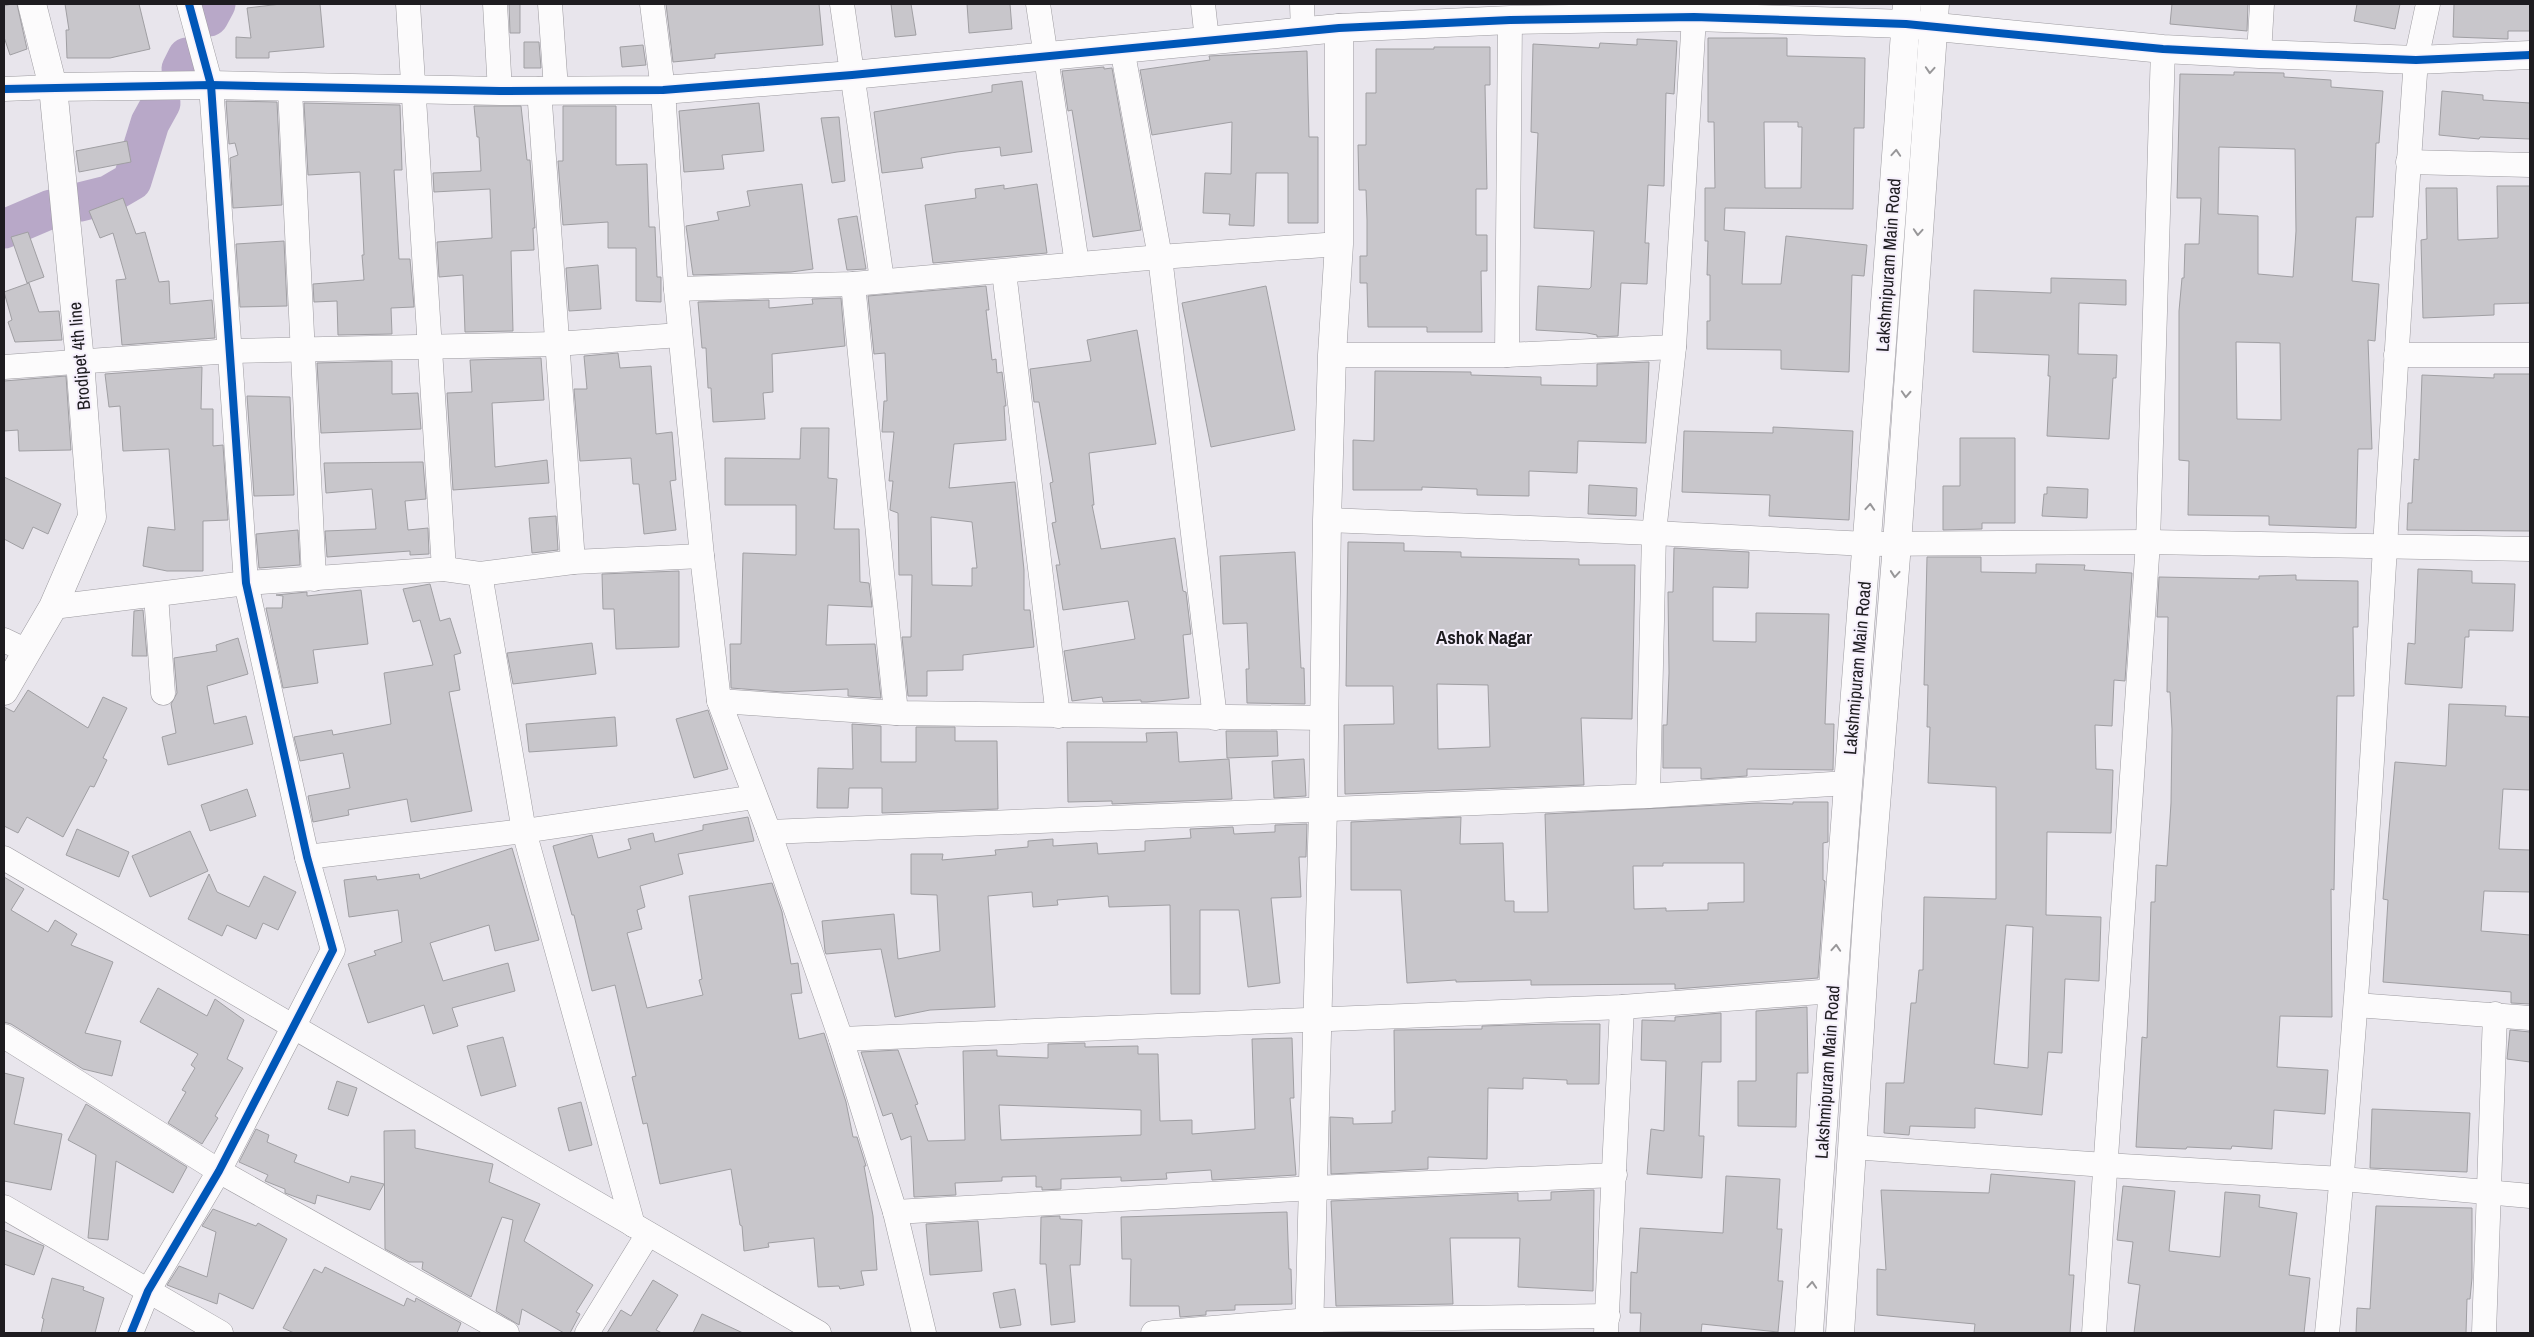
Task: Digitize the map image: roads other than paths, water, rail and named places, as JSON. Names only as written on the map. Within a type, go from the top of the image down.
[{"type":"street","name":"Brodipet 4th line","points":[[4,691],[16,645],[53,607],[92,517],[80,361],[53,87],[32,4]]},
{"type":"street","points":[[131,1333],[148,1291],[219,1171],[333,950],[307,857],[246,583],[211,85],[189,4]]},
{"type":"street","points":[[408,4],[415,90],[444,569]]},
{"type":"street","points":[[496,4],[500,91]]},
{"type":"street","points":[[550,4],[547,89],[556,344],[573,562]]},
{"type":"street","points":[[652,4],[664,90],[680,334],[702,556],[719,701],[770,832],[840,1039],[895,1212],[924,1333]]},
{"type":"street","points":[[842,4],[882,280]]},
{"type":"street","points":[[1038,4],[1077,264]]},
{"type":"street","points":[[1203,4],[1207,40]]},
{"type":"street","points":[[1302,4],[1303,32]]},
{"type":"street","points":[[2259,54],[2262,4]]},
{"type":"street","points":[[2327,1333],[2343,1179],[2356,1005],[2386,545],[2408,162],[2416,60],[2428,4]]},
{"type":"street","points":[[4,89],[211,85],[290,89],[664,90],[852,75],[1303,32],[1339,28],[1403,14],[1510,20],[1694,17],[1788,13],[1935,15],[2164,49],[2416,60],[2530,55]]},
{"type":"street","name":"Lakshmipuram Main Road","points":[[1809,1333],[1847,783],[1907,14]]},
{"type":"street","name":"Lakshmipuram Main Road","points":[[1840,1333],[1868,904],[1897,544],[1935,15]]},
{"type":"street","points":[[1648,796],[1654,533],[1674,347],[1694,17]]},
{"type":"street","points":[[1507,355],[1510,20]]},
{"type":"street","points":[[1310,1327],[1316,1020],[1323,809],[1327,520],[1332,355],[1340,244],[1339,28]]},
{"type":"street","points":[[1122,48],[1160,256],[1216,718]]},
{"type":"street","points":[[2094,1333],[2148,542],[2164,49]]},
{"type":"street","points":[[290,89],[314,579]]},
{"type":"street","points":[[2408,162],[2530,165]]},
{"type":"street","points":[[676,289],[853,284],[882,280],[1004,272],[1160,256],[1340,244]]},
{"type":"street","points":[[1004,272],[1058,716]]},
{"type":"street","points":[[853,284],[896,713]]},
{"type":"street","points":[[4,367],[302,349],[556,344],[680,334]]},
{"type":"street","points":[[1332,355],[1507,355],[1674,347]]},
{"type":"street","points":[[2396,355],[2530,355]]},
{"type":"street","points":[[1327,520],[1654,533],[1867,544],[2148,542],[2530,549]]},
{"type":"street","points":[[53,607],[246,583],[444,569],[480,574],[573,562],[702,556]]},
{"type":"street","points":[[480,574],[524,831],[641,1230],[587,1333]]},
{"type":"street","points":[[156,595],[163,694]]},
{"type":"street","points":[[719,701],[896,713],[1324,718]]},
{"type":"street","points":[[770,832],[1648,796],[1847,783]]},
{"type":"street","points":[[307,857],[524,831],[755,796]]},
{"type":"street","points":[[4,858],[819,1333]]},
{"type":"street","points":[[840,1039],[1622,1006],[1833,991]]},
{"type":"street","points":[[2356,1005],[2530,1018]]},
{"type":"street","points":[[1153,1333],[1310,1327],[1607,1324],[1622,1006]]},
{"type":"street","points":[[2484,1333],[2494,1014]]},
{"type":"street","points":[[4,1036],[219,1171],[507,1333]]},
{"type":"street","points":[[1852,1147],[2105,1165],[2343,1179],[2488,1194],[2530,1196]]},
{"type":"street","points":[[895,1212],[1314,1188],[1615,1176]]},
{"type":"street","points":[[4,1207],[221,1333]]},
{"type":"waterway","points":[[209,17],[216,4]]},
{"type":"waterway","points":[[181,69],[187,57]]},
{"type":"waterway","points":[[80,202],[108,195],[132,181],[150,123],[161,103]]},
{"type":"waterway","points":[[4,229],[51,209]]},
{"type":"district","name":"Ashok Nagar","points":[[1484,637]]}]
